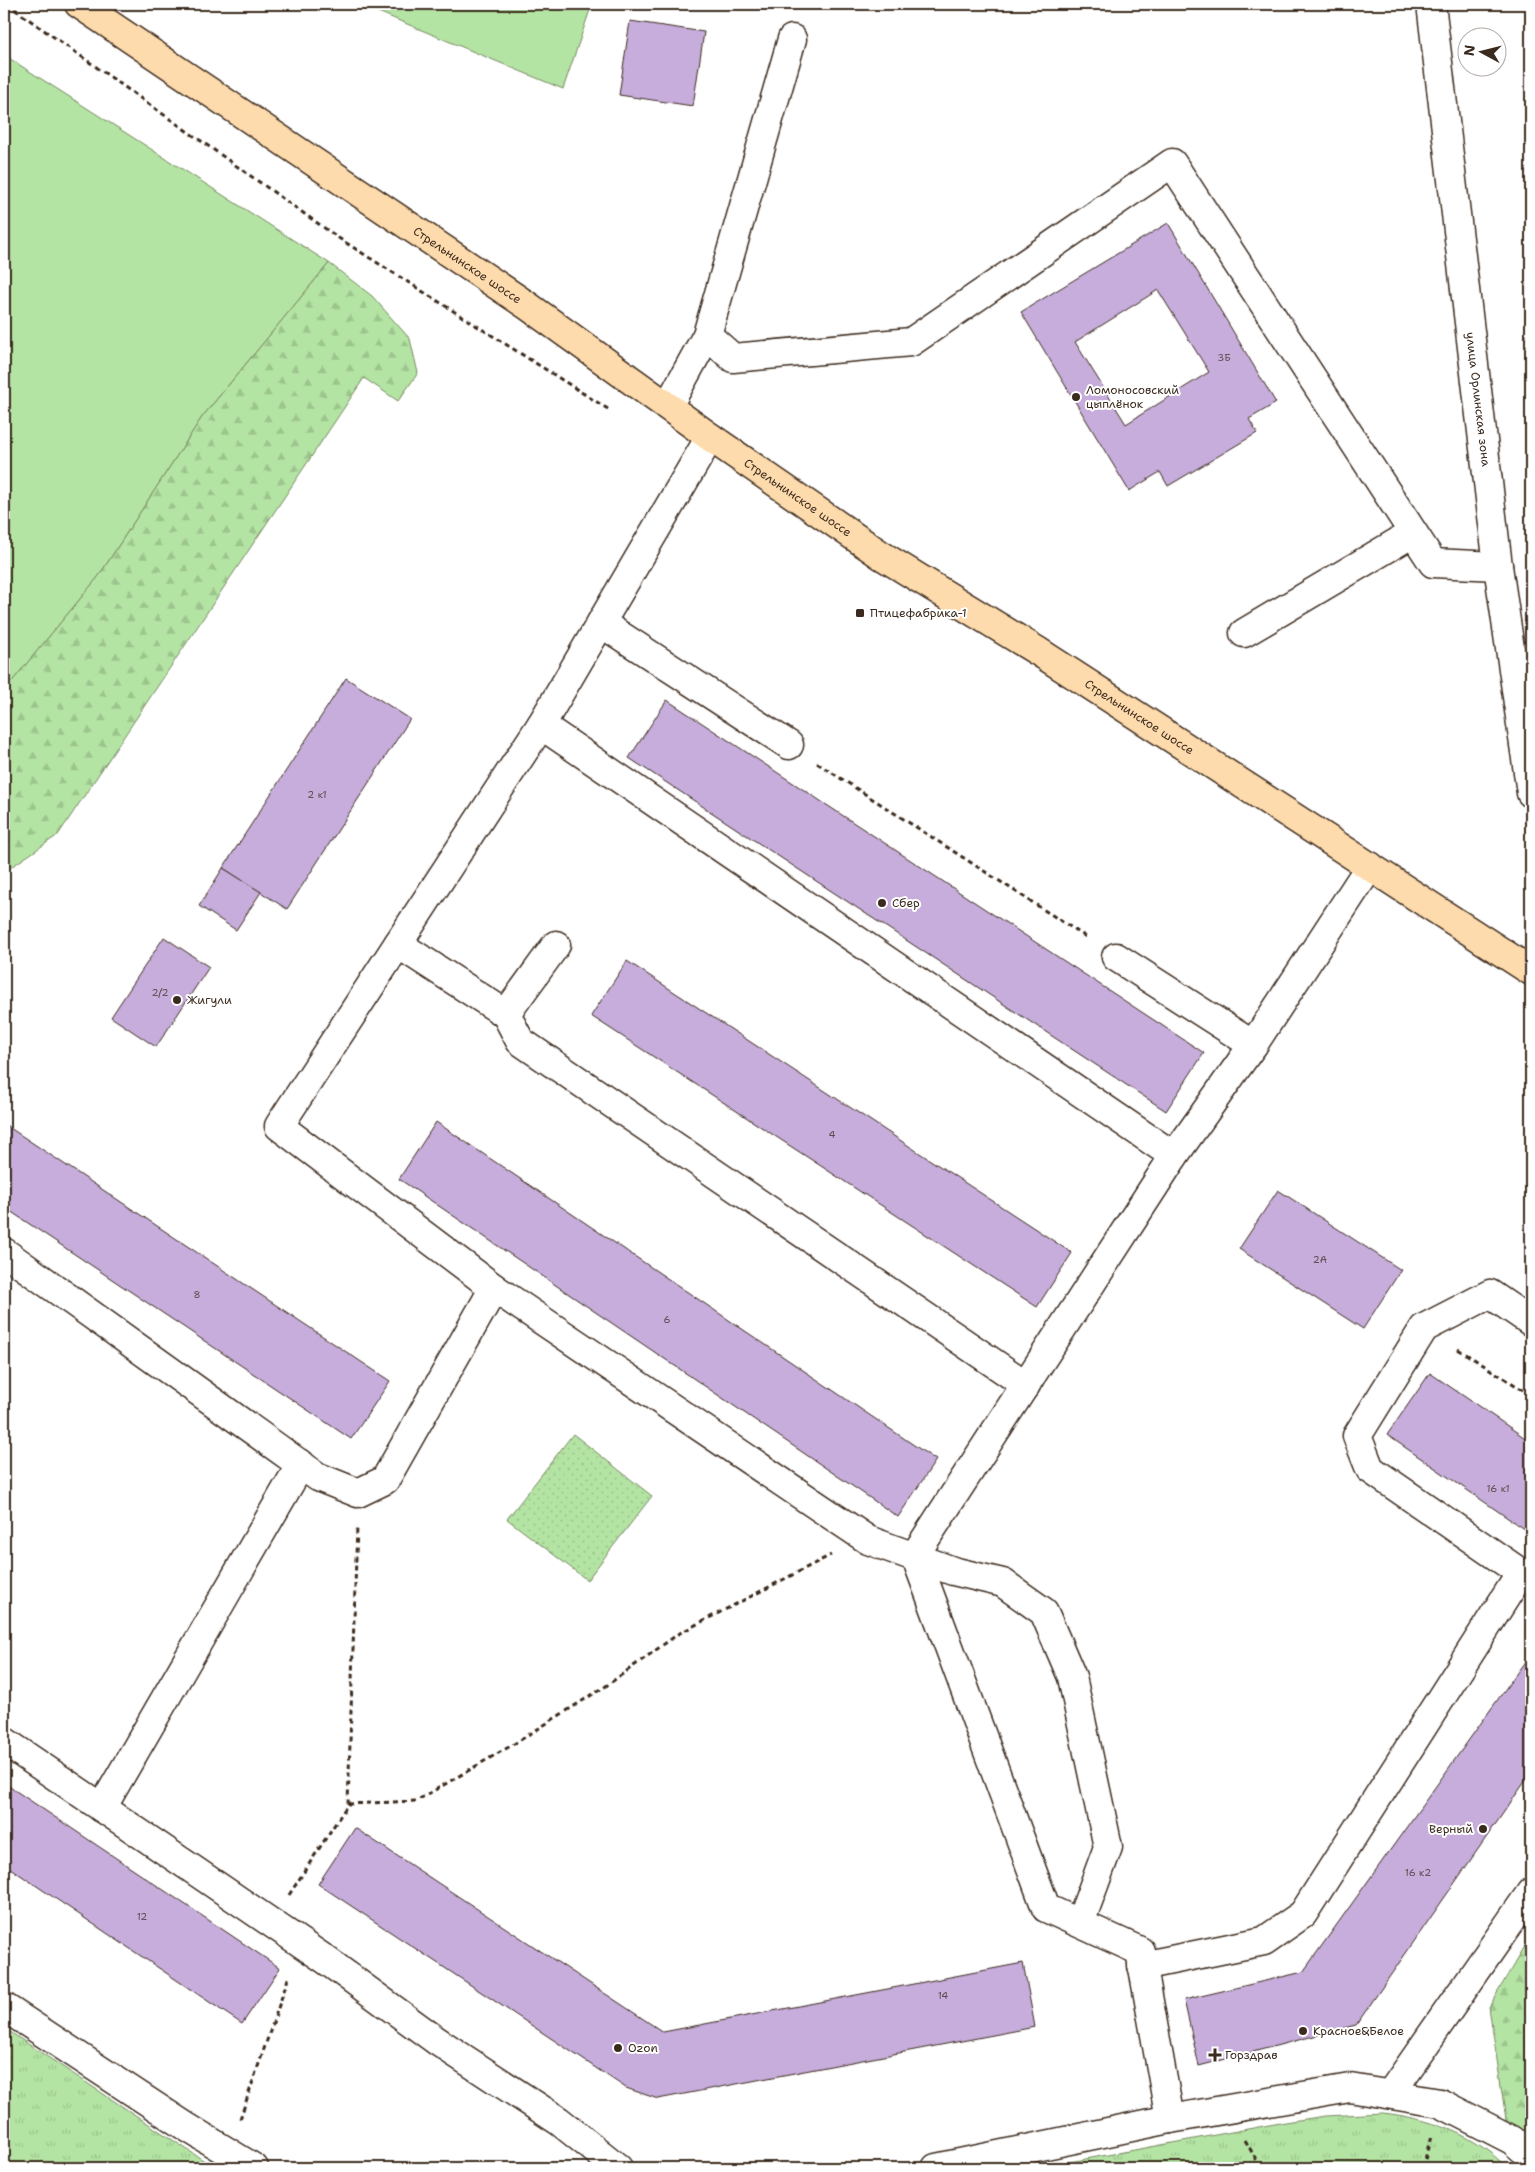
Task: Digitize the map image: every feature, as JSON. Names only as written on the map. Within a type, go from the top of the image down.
[{"type":"main road","name":"Стрельнинское шоссе","points":[[79,4],[528,306],[710,437],[882,555],[1039,652],[1531,971]]},
{"type":"street","name":"улица Орлинская зона","points":[[1431,4],[1498,566],[1531,792]]},
{"type":"street","points":[[668,406],[707,335],[792,39]]},
{"type":"street","points":[[707,335],[733,358],[911,342],[1172,163],[1433,563],[1498,566]]},
{"type":"street","points":[[710,437],[541,725],[279,1126],[494,1288],[868,1540],[954,1571],[1003,1583],[1044,1612],[1072,1677],[1108,1847],[1080,1924]]},
{"type":"street","points":[[1244,633],[1413,533]]},
{"type":"street","points":[[601,623],[789,745]]},
{"type":"street","points":[[541,725],[1174,1156]]},
{"type":"street","points":[[915,1556],[1174,1156],[1253,1045],[1370,866]]},
{"type":"street","points":[[398,944],[506,1014],[520,1041],[1026,1385]]},
{"type":"street","points":[[506,1014],[556,945]]},
{"type":"street","points":[[1116,957],[1253,1045]]},
{"type":"street","points":[[4,1252],[318,1477],[358,1493],[385,1480],[494,1288]]},
{"type":"street","points":[[1142,1966],[1264,1941],[1303,1914],[1521,1573],[1370,1469],[1357,1436],[1424,1328],[1490,1294],[1531,1322]]},
{"type":"street","points":[[102,1808],[300,1464]]},
{"type":"street","points":[[915,1556],[1046,1908],[1140,1951],[1170,2119]]},
{"type":"street","points":[[4,1741],[271,1922],[437,2041],[559,2121],[618,2168]]},
{"type":"street","points":[[1391,2094],[1531,1892]]},
{"type":"street","points":[[4,2007],[184,2126],[254,2168]]},
{"type":"street","points":[[936,2168],[998,2162],[1170,2119],[1350,2088],[1440,2103],[1512,2140],[1531,2156]]},
{"type":"path","points":[[7,4],[340,239],[615,413]]},
{"type":"path","points":[[789,745],[1116,957]]},
{"type":"path","points":[[1424,1328],[1531,1395]]},
{"type":"path","points":[[271,1922],[348,1804],[358,1493]]},
{"type":"path","points":[[348,1804],[416,1801],[606,1686],[678,1634],[826,1557],[868,1540]]},
{"type":"path","points":[[229,2153],[291,1970],[304,1945]]},
{"type":"green space","points":[[359,4],[592,4],[563,89]]},
{"type":"green space","points":[[4,55],[329,263],[202,417],[98,577],[4,691]]},
{"type":"green space","points":[[329,263],[372,296],[410,339],[418,373],[398,401],[364,378],[58,835],[4,872],[4,691],[98,577],[202,417]]},
{"type":"green space","points":[[573,1434],[652,1496],[587,1580],[507,1519]]},
{"type":"green space","points":[[1531,1935],[1531,2138],[1507,2126],[1489,2007]]},
{"type":"green space","points":[[4,2028],[215,2168],[4,2168]]},
{"type":"green space","points":[[1383,2113],[1417,2119],[1466,2137],[1494,2156],[1507,2168],[1045,2168],[1291,2121],[1326,2116]]},
{"type":"building","points":[[630,21],[704,32],[693,106],[619,95]]},
{"type":"building","points":[[1168,223],[1276,403],[1249,419],[1257,433],[1168,486],[1160,472],[1129,491],[1021,312]],"holes":[[[1158,290],[1209,372],[1126,424],[1075,342]]]},
{"type":"building","points":[[346,678],[410,719],[287,909],[223,868]]},
{"type":"building","points":[[667,700],[1204,1053],[1166,1111],[629,758]]},
{"type":"building","points":[[223,868],[261,892],[236,930],[199,906]]},
{"type":"building","points":[[164,937],[209,967],[156,1047],[111,1017]]},
{"type":"building","points":[[627,961],[1072,1253],[1037,1307],[591,1016]]},
{"type":"building","points":[[436,1122],[936,1460],[898,1517],[399,1179]]},
{"type":"building","points":[[4,1124],[390,1381],[351,1439],[4,1207]]},
{"type":"building","points":[[1278,1190],[1401,1270],[1363,1329],[1239,1249]]},
{"type":"building","points":[[1430,1373],[1531,1442],[1531,1534],[1387,1435]]},
{"type":"building","points":[[1531,1653],[1531,1773],[1356,2025],[1199,2066],[1184,2000],[1303,1972]]},
{"type":"building","points":[[4,1783],[280,1968],[242,2024],[4,1864]]},
{"type":"building","points":[[355,1828],[663,2032],[1023,1963],[1035,2027],[658,2099],[626,2088],[318,1884]]},
{"type":"place","name":"Ломоносовский цыплёнок","points":[[1076,397]]},
{"type":"place","name":"Птицефабрика-1","points":[[860,613]]},
{"type":"place","name":"Сбер","points":[[882,903]]},
{"type":"place","name":"Жигули","points":[[177,1000]]},
{"type":"place","name":"Верный","points":[[1483,1829]]},
{"type":"place","name":"Красное&Белое","points":[[1303,2031]]},
{"type":"place","name":"Ozon","points":[[618,2048]]},
{"type":"place","name":"Горздрав","points":[[1215,2055]]}]
